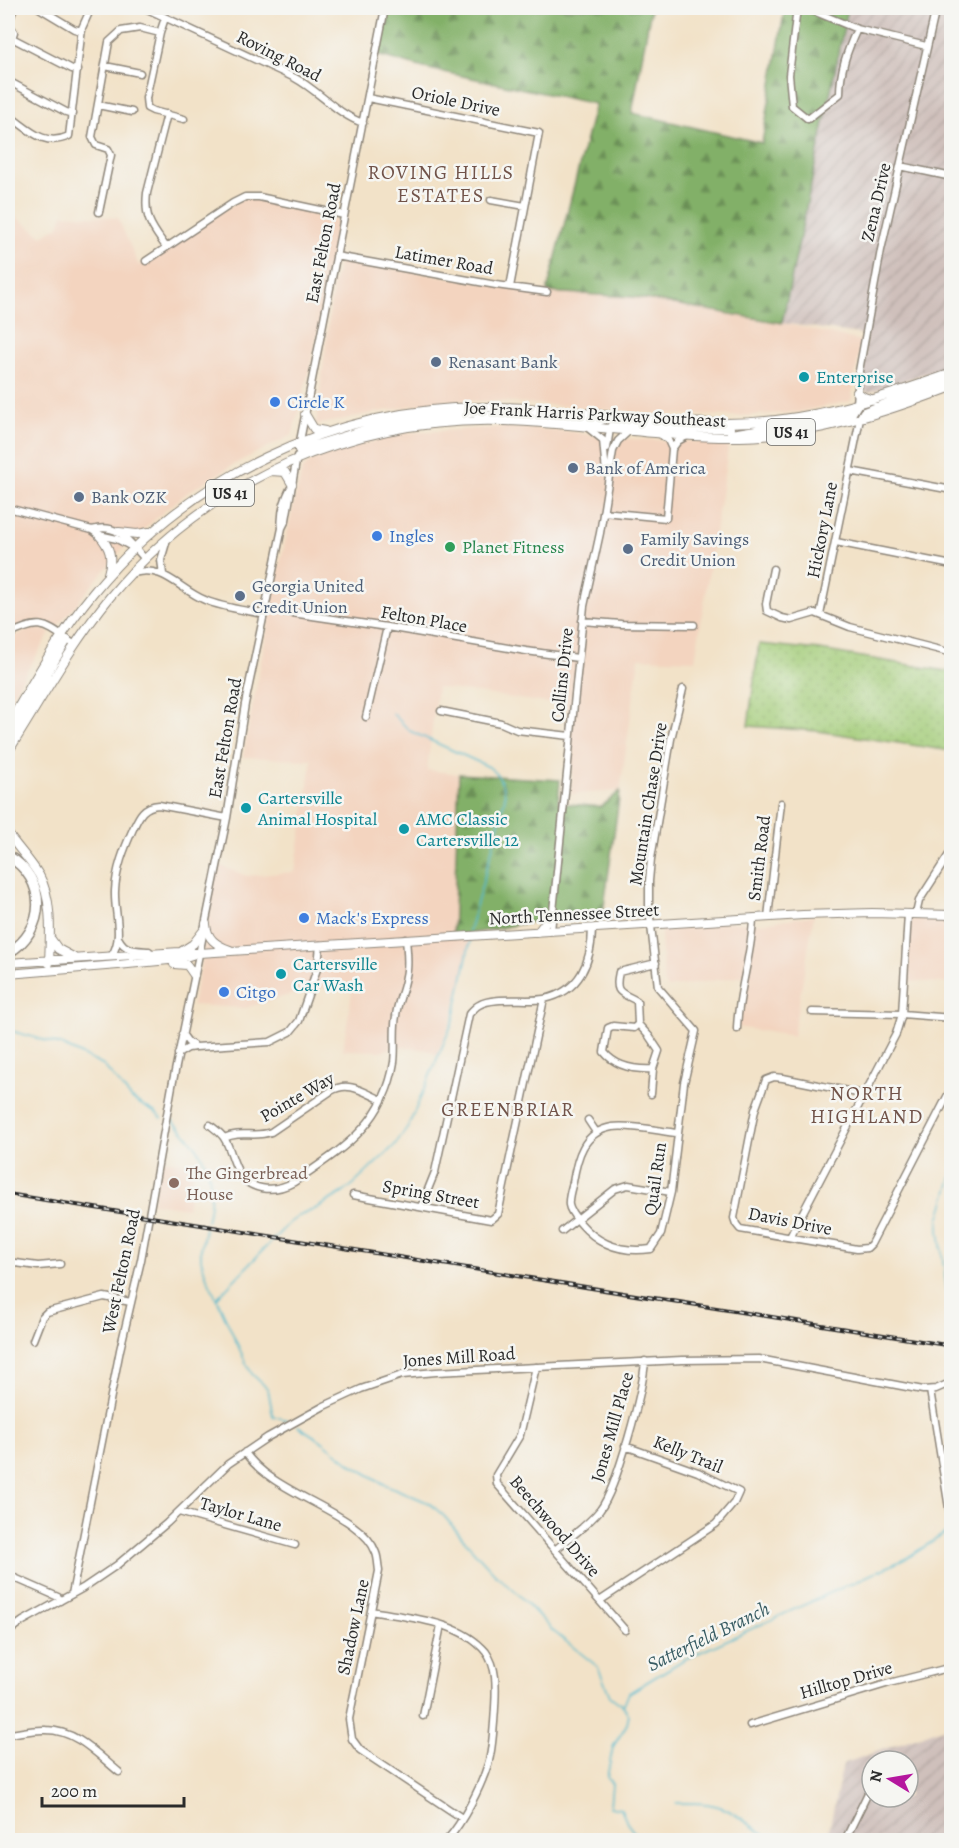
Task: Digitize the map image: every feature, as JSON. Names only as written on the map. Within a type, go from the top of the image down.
[{"type":"highway","points":[[8,856],[18,862],[29,875],[36,890],[38,906],[32,930],[21,944],[8,953]]},
{"type":"main road","name":"Joe Frank Harris Parkway Southeast","points":[[8,724],[68,640],[99,611],[145,559],[220,500],[332,431],[407,413],[451,408],[493,407],[686,422],[746,423],[798,418],[857,405],[951,373]]},
{"type":"main road","points":[[860,419],[864,412],[951,379]]},
{"type":"main road","name":"Joe Frank Harris Parkway Southeast","points":[[8,752],[68,640],[108,575],[153,530],[219,481],[252,463],[380,432],[462,421],[504,420],[660,434],[720,436],[757,436],[803,431],[860,419],[951,387]]},
{"type":"main road","points":[[858,392],[876,400]]},
{"type":"main road","points":[[720,436],[739,431],[801,424],[837,417],[852,413],[857,405]]},
{"type":"main road","points":[[299,450],[376,426],[491,410],[493,407]]},
{"type":"main road","points":[[305,414],[314,429],[332,431]]},
{"type":"main road","points":[[462,421],[476,416],[516,414],[601,420],[605,419],[606,415]]},
{"type":"main road","points":[[610,429],[616,423],[702,429],[732,428],[746,423]]},
{"type":"main road","points":[[267,471],[285,472],[292,484]]},
{"type":"main road","points":[[119,532],[137,534],[153,530]]},
{"type":"main road","points":[[95,532],[108,546],[111,556],[108,575]]},
{"type":"main road","points":[[8,739],[68,640]]},
{"type":"main road","points":[[8,834],[32,865],[43,884],[50,937],[49,970]]},
{"type":"main road","points":[[538,932],[553,912]]},
{"type":"main road","name":"North Tennessee Street","points":[[8,963],[768,917],[835,914],[951,915]]},
{"type":"main road","points":[[205,927],[213,941],[231,951]]},
{"type":"main road","points":[[180,952],[193,944],[205,927]]},
{"type":"main road","points":[[50,937],[58,949],[75,958]]},
{"type":"main road","name":"North Tennessee Street","points":[[8,974],[180,959],[199,953]]},
{"type":"main road","points":[[118,965],[141,967],[183,964],[189,967],[195,975]]},
{"type":"street","points":[[14,8],[8,23],[14,32],[10,40],[78,70]]},
{"type":"street","points":[[39,8],[74,29],[82,31]]},
{"type":"street","points":[[8,115],[32,134],[54,140],[69,136],[82,31],[91,8]]},
{"type":"street","name":"Roving Road","points":[[146,8],[300,81],[346,116],[363,123]]},
{"type":"street","name":"East Felton Road","points":[[199,953],[227,818],[243,711],[282,528],[281,519],[285,498],[292,484],[299,450],[385,8]]},
{"type":"street","points":[[797,8],[789,75],[792,106],[808,119],[840,94],[840,79],[845,55],[857,29]]},
{"type":"street","points":[[806,8],[857,29],[926,46]]},
{"type":"street","name":"Zena Drive","points":[[857,405],[864,338],[936,8]]},
{"type":"street","points":[[165,18],[146,98],[147,108],[184,119]]},
{"type":"street","points":[[99,212],[111,155],[108,149],[96,145],[92,136],[109,42],[121,30],[140,28],[160,33]]},
{"type":"street","points":[[105,66],[140,73]]},
{"type":"street","points":[[8,81],[73,114]]},
{"type":"street","name":"Oriole Drive","points":[[368,98],[539,133],[525,206]]},
{"type":"street","points":[[98,105],[132,112]]},
{"type":"street","points":[[166,247],[149,223],[145,206],[167,114]]},
{"type":"street","points":[[900,166],[951,177]]},
{"type":"street","points":[[146,261],[245,197],[259,197],[344,215]]},
{"type":"street","points":[[491,200],[525,206],[510,286]]},
{"type":"street","name":"Latimer Road","points":[[336,256],[547,292]]},
{"type":"street","name":"Hickory Lane","points":[[820,615],[860,419]]},
{"type":"street","points":[[587,427],[601,437],[606,455]]},
{"type":"street","points":[[606,483],[606,455],[610,429]]},
{"type":"street","name":"Collins Drive","points":[[551,931],[582,621],[614,447],[629,431]]},
{"type":"street","points":[[603,512],[666,518],[672,449],[668,440],[660,434]]},
{"type":"street","points":[[672,449],[680,439],[687,435]]},
{"type":"street","points":[[850,471],[951,490]]},
{"type":"street","points":[[8,510],[95,532],[117,539],[134,548]]},
{"type":"street","points":[[95,532],[100,527],[119,532],[126,536],[145,559]]},
{"type":"street","points":[[163,574],[160,560],[168,539]]},
{"type":"street","points":[[836,542],[951,565]]},
{"type":"street","points":[[773,569],[766,604],[767,611],[791,620],[816,613],[850,627],[951,653]]},
{"type":"street","points":[[131,574],[151,570],[163,574]]},
{"type":"street","name":"Felton Place","points":[[163,574],[206,601],[265,612],[387,627],[578,658]]},
{"type":"street","points":[[582,621],[694,625]]},
{"type":"street","points":[[8,635],[25,626],[37,624],[48,627],[68,640]]},
{"type":"street","points":[[366,717],[387,627]]},
{"type":"street","name":"Mountain Chase Drive","points":[[650,925],[651,859],[671,739],[683,688]]},
{"type":"street","points":[[441,711],[501,723],[517,730],[570,736]]},
{"type":"street","name":"Smith Road","points":[[768,917],[781,802]]},
{"type":"street","points":[[112,955],[118,939],[115,893],[118,872],[124,850],[141,813],[156,805],[227,818]]},
{"type":"street","points":[[790,1237],[862,1094],[896,1034],[902,1014],[912,914],[951,850]]},
{"type":"street","points":[[737,1029],[740,994],[750,949],[753,918]]},
{"type":"street","name":"Quail Run","points":[[576,1219],[591,1236],[608,1246],[634,1252],[651,1249],[661,1234],[671,1192],[676,1133],[684,1083],[696,1031],[658,987],[650,925]]},
{"type":"street","points":[[421,1207],[435,1172],[469,1014],[481,1003],[544,999],[568,990],[579,978],[590,951],[592,928]]},
{"type":"street","points":[[118,939],[128,949],[161,953]]},
{"type":"street","points":[[210,1125],[224,1138],[238,1171],[248,1182],[266,1190],[285,1187],[352,1141],[368,1123],[389,1083],[395,1056],[396,1016],[407,968],[406,939]]},
{"type":"street","points":[[178,1054],[188,1048],[270,1042],[290,1032],[299,1021],[318,966],[320,945]]},
{"type":"street","name":"West Felton Road","points":[[72,1594],[199,953]]},
{"type":"street","points":[[651,1094],[653,1069],[659,1051],[650,1036],[638,1024],[637,1001],[619,992],[619,972],[656,963]]},
{"type":"street","name":"Spring Street","points":[[353,1196],[491,1220],[498,1214],[544,999]]},
{"type":"street","points":[[812,1012],[902,1014],[951,1018]]},
{"type":"street","points":[[638,1024],[634,1028],[613,1026],[608,1029],[604,1052],[615,1063],[627,1068],[653,1069]]},
{"type":"street","points":[[182,1034],[196,1047]]},
{"type":"street","name":"Davis Drive","points":[[862,1094],[783,1078],[770,1078],[764,1084],[755,1110],[735,1222],[740,1229],[857,1249],[867,1248],[951,1087]]},
{"type":"street","name":"Pointe Way","points":[[224,1138],[240,1133],[262,1135],[271,1132],[341,1086],[352,1087],[382,1100]]},
{"type":"street","points":[[576,1219],[568,1204],[577,1157],[585,1143],[596,1132],[588,1120]]},
{"type":"street","name":"Quail Run","points":[[596,1132],[613,1127],[676,1133]]},
{"type":"street","points":[[562,1231],[615,1189],[628,1185],[671,1192]]},
{"type":"street","points":[[8,1262],[38,1266],[60,1264]]},
{"type":"street","points":[[33,1340],[42,1317],[47,1312],[104,1297],[131,1302]]},
{"type":"street","name":"Jones Mill Road","points":[[8,1632],[117,1565],[179,1512],[228,1464],[245,1452],[324,1406],[390,1378],[418,1372],[645,1361],[759,1359],[896,1386],[930,1390],[951,1382]]},
{"type":"street","name":"Jones Mill Place","points":[[555,1550],[600,1510],[611,1490],[625,1446],[645,1361]]},
{"type":"street","name":"Beechwood Drive","points":[[536,1367],[520,1435],[496,1478],[497,1484],[625,1630]]},
{"type":"street","points":[[930,1390],[951,1527]]},
{"type":"street","name":"Kelly Trail","points":[[601,1600],[716,1524],[734,1503],[739,1492],[687,1468],[625,1446]]},
{"type":"street","name":"Shadow Lane","points":[[245,1452],[258,1469],[347,1521],[365,1536],[376,1552],[379,1571],[349,1719],[352,1739],[360,1750],[462,1818]]},
{"type":"street","name":"Taylor Lane","points":[[179,1512],[296,1545]]},
{"type":"street","points":[[8,1575],[58,1597],[60,1601]]},
{"type":"street","points":[[371,1611],[456,1630],[485,1651],[492,1662],[495,1678],[489,1762],[462,1818],[447,1840]]},
{"type":"street","points":[[423,1716],[441,1625]]},
{"type":"street","name":"Hilltop Drive","points":[[750,1725],[892,1682],[951,1667]]},
{"type":"street","points":[[8,1734],[45,1729],[69,1734],[119,1772]]},
{"type":"street","points":[[845,1840],[860,1809]]},
{"type":"shaded area","points":[[848,8],[951,8],[951,365],[869,392],[862,390],[861,374],[867,335],[782,323]]},
{"type":"shaded area","points":[[245,197],[337,221],[329,282],[292,435],[240,461],[191,490],[170,506],[123,548],[57,627],[40,621],[32,621],[8,632],[8,567],[15,568],[8,566],[8,537],[14,504],[8,501],[8,200],[16,217],[42,236],[59,226],[63,214],[118,218],[139,266]]},
{"type":"shaded area","points":[[340,261],[547,292],[634,297],[782,323],[861,341],[851,401],[798,412],[740,416],[661,414],[498,401],[442,401],[316,425],[333,285]]},
{"type":"shaded area","points":[[509,427],[573,432],[605,438],[729,443],[695,660],[639,658],[620,791],[571,794],[573,772],[565,732],[568,706],[437,687],[427,770],[459,774],[459,936],[472,935],[452,1018],[437,1055],[427,1050],[396,1046],[383,1051],[343,1050],[352,992],[311,986],[310,989],[245,1008],[192,1005],[202,961],[216,864],[247,876],[295,872],[312,760],[243,757],[278,572],[302,470],[311,461],[347,448],[407,433]]},
{"type":"shaded area","points":[[31,628],[43,629],[50,633],[8,702],[8,640]]},
{"type":"shaded area","points":[[908,914],[951,915],[951,983],[904,981]]},
{"type":"shaded area","points":[[814,915],[793,1036],[737,1027],[749,975],[667,988],[664,983],[661,933],[663,924],[715,921],[758,924]]},
{"type":"shaded area","name":"The Gingerbread House","points":[[160,1159],[195,1164],[187,1208],[153,1203]]},
{"type":"shaded area","points":[[951,1725],[951,1840],[827,1840],[843,1764],[860,1758],[860,1809],[920,1809],[920,1749],[885,1749]]},
{"type":"green space","points":[[385,8],[651,8],[632,113],[762,143],[785,8],[848,8],[782,323],[634,297],[547,292],[595,104],[424,68],[377,55]]},
{"type":"green space","points":[[759,644],[820,650],[951,672],[951,751],[818,731],[748,726]]},
{"type":"green space","points":[[459,774],[560,780],[558,803],[601,807],[620,791],[602,920],[546,919],[453,937]]},
{"type":"waterway","points":[[392,713],[410,731],[489,767],[497,774],[504,788],[505,797],[495,839],[469,931]]},
{"type":"waterway","points":[[216,1299],[289,1223],[344,1192],[395,1145],[408,1127],[454,1019],[470,941]]},
{"type":"waterway","points":[[8,1030],[61,1045],[104,1066],[132,1099],[162,1118]]},
{"type":"waterway","points":[[172,1120],[193,1143],[206,1165],[211,1191],[207,1221]]},
{"type":"waterway","name":"Satterfield Branch","points":[[952,1177],[939,1220],[948,1300],[952,1307]]},
{"type":"waterway","points":[[205,1228],[201,1249],[205,1273],[252,1374],[268,1389],[273,1416],[287,1420]]},
{"type":"waterway","points":[[298,1426],[351,1464],[384,1484],[429,1503],[444,1516],[495,1574],[518,1594],[553,1631],[598,1667],[610,1696],[623,1706],[629,1715],[627,1724],[613,1747],[607,1777],[612,1784],[610,1807],[621,1809],[636,1835],[634,1840]]},
{"type":"waterway","name":"Satterfield Branch","points":[[624,1705],[629,1693],[683,1660],[907,1558],[952,1529]]},
{"type":"waterway","points":[[676,1803],[706,1804],[723,1808],[766,1835],[781,1840]]},
{"type":"railway","points":[[8,1194],[952,1346]]},
{"type":"place","name":"Renasant Bank","points":[[436,362]]},
{"type":"place","name":"Enterprise","points":[[804,377]]},
{"type":"place","name":"Circle K","points":[[275,402]]},
{"type":"place","name":"Bank of America","points":[[573,468]]},
{"type":"place","name":"Bank OZK","points":[[79,497]]},
{"type":"place","name":"Ingles","points":[[377,536]]},
{"type":"place","name":"Planet Fitness","points":[[450,547]]},
{"type":"place","name":"Family Savings Credit Union","points":[[628,549]]},
{"type":"place","name":"Georgia United Credit Union","points":[[240,596]]},
{"type":"place","name":"Cartersville Animal Hospital","points":[[246,808]]},
{"type":"place","name":"AMC Classic Cartersville 12","points":[[404,829]]},
{"type":"place","name":"Mack's Express","points":[[304,918]]},
{"type":"place","name":"Cartersville Car Wash","points":[[281,974]]},
{"type":"place","name":"Citgo","points":[[224,992]]},
{"type":"place","name":"The Gingerbread House","points":[[174,1183]]},
{"type":"district","name":"ROVING HILLS ESTATES","points":[[441,184]]},
{"type":"district","name":"NORTH HIGHLAND","points":[[867,1104]]},
{"type":"district","name":"GREENBRIAR","points":[[508,1109]]}]
